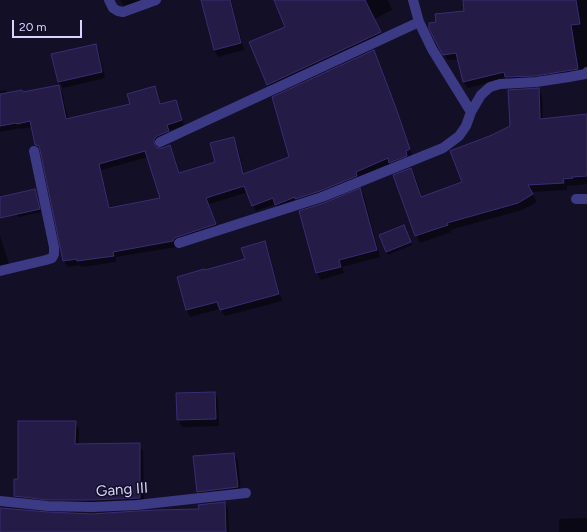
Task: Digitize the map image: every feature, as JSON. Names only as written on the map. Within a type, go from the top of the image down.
[{"type":"street","points":[[109,0],[113,8],[123,12],[156,0]]},
{"type":"street","points":[[413,0],[419,22],[432,49],[471,112]]},
{"type":"street","points":[[160,142],[419,22]]},
{"type":"street","points":[[179,243],[322,197],[443,148],[459,136],[466,126],[471,112],[481,95],[490,88],[500,84],[536,82],[585,74],[587,72]]},
{"type":"street","points":[[0,271],[46,260],[52,258],[54,254],[54,247],[34,151]]},
{"type":"street","points":[[576,199],[587,199]]},
{"type":"street","name":"Gang III","points":[[0,501],[48,506],[92,507],[137,505],[246,493]]},
{"type":"building","points":[[201,0],[230,0],[241,43],[214,50]]},
{"type":"building","points":[[274,0],[365,0],[381,32],[267,85],[249,42],[285,27]]},
{"type":"building","points":[[463,0],[576,0],[580,24],[571,25],[578,69],[535,76],[505,77],[504,72],[463,82],[456,53],[443,55],[429,29],[429,23],[436,22],[435,14],[464,11]]},
{"type":"building","points":[[96,44],[102,72],[58,82],[51,54]]},
{"type":"building","points":[[374,50],[410,149],[406,151],[407,156],[389,163],[388,158],[356,172],[357,176],[320,191],[295,199],[295,197],[275,205],[273,198],[252,206],[244,186],[206,198],[216,224],[174,238],[173,241],[113,252],[114,256],[77,261],[77,259],[63,261],[40,150],[39,146],[35,145],[30,121],[0,126],[0,94],[22,90],[23,92],[59,85],[66,119],[130,104],[127,94],[155,86],[160,104],[176,100],[182,120],[167,125],[169,131],[157,136],[154,139],[156,147],[163,148],[170,145],[179,173],[215,162],[210,143],[234,137],[243,174],[289,157],[272,97]],"holes":[[[145,151],[160,198],[109,208],[99,164]]]},
{"type":"building","points":[[539,88],[540,119],[587,114],[587,176],[563,179],[564,183],[528,185],[533,194],[518,203],[447,223],[448,225],[415,236],[393,175],[411,168],[421,197],[462,182],[450,151],[492,135],[510,126],[508,90]]},
{"type":"building","points":[[360,188],[377,250],[339,260],[341,267],[316,273],[299,211],[324,203]]},
{"type":"building","points":[[35,189],[40,209],[0,218],[0,197]]},
{"type":"building","points":[[404,225],[411,242],[386,252],[379,235]]},
{"type":"building","points":[[265,241],[279,294],[220,310],[217,302],[186,310],[177,277],[245,259],[241,248]]},
{"type":"building","points":[[215,392],[216,419],[177,420],[176,393]]},
{"type":"building","points":[[18,421],[76,421],[75,444],[140,443],[140,498],[48,500],[14,496],[14,479],[18,479]]},
{"type":"building","points":[[234,453],[238,487],[197,492],[193,456]]},
{"type":"building","points":[[225,502],[226,532],[0,532],[0,508],[92,514],[199,509],[198,505]]}]
